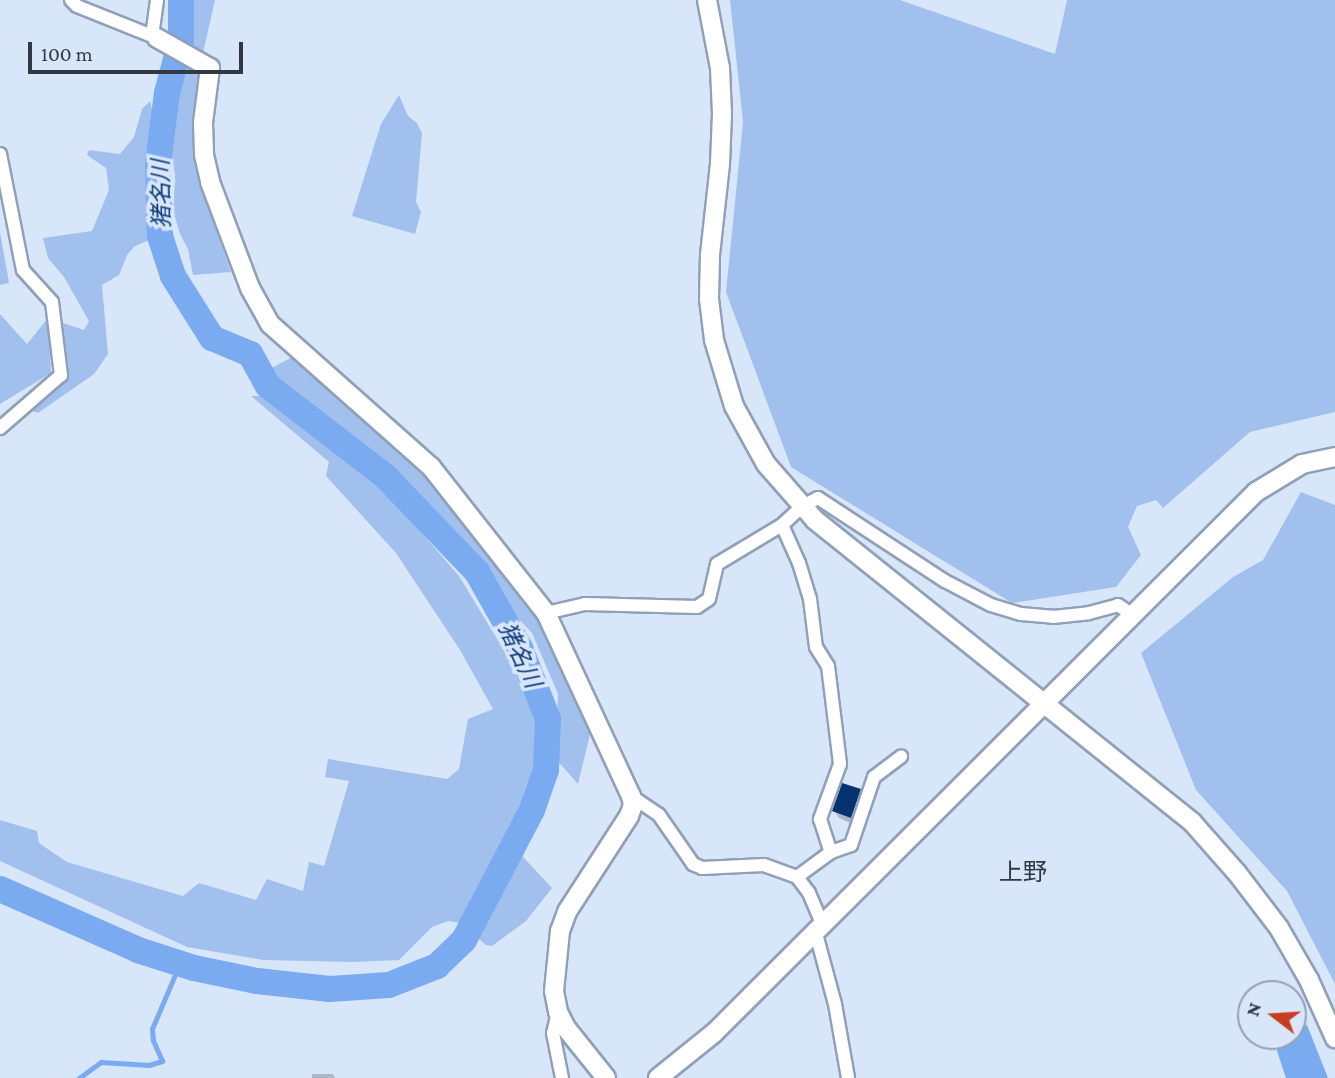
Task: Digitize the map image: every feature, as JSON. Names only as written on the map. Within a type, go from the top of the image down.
[{"type":"street","points":[[71,0],[77,6],[154,37],[209,68],[203,124],[204,155],[211,182],[250,288],[270,324],[431,467],[546,612],[633,805],[629,816],[567,912],[560,931],[554,991],[558,1012],[566,1028],[606,1078]]},
{"type":"street","points":[[154,37],[157,0]]},
{"type":"street","points":[[707,0],[720,68],[722,114],[720,164],[710,255],[709,299],[714,340],[725,382],[748,434],[766,464],[801,507],[1192,822],[1237,873],[1279,928],[1309,980],[1335,1038]]},
{"type":"street","points":[[0,154],[23,270],[52,302],[61,375],[0,428]]},
{"type":"street","points":[[658,1078],[714,1033],[1256,492],[1302,464],[1335,457]]},
{"type":"street","points":[[546,612],[585,604],[697,607],[709,599],[717,564],[782,525],[801,507],[818,498],[990,605],[1021,614],[1053,617],[1089,614],[1118,605],[1133,615]]},
{"type":"street","points":[[782,525],[799,563],[810,599],[816,647],[828,666],[839,764],[820,819],[831,852]]},
{"type":"street","points":[[797,877],[831,852],[851,845],[874,777],[901,757]]},
{"type":"street","points":[[631,796],[659,815],[693,864],[702,868],[764,864],[797,877],[809,894],[819,926],[848,1078]]},
{"type":"street","points":[[558,1012],[553,1033],[562,1078]]},
{"type":"shaded area","points":[[192,0],[215,0],[203,53],[188,45]]},
{"type":"shaded area","points":[[730,0],[900,0],[1055,54],[1067,0],[1335,0],[1335,412],[1250,432],[1163,508],[1156,500],[1137,506],[1128,527],[1141,555],[1116,587],[1012,603],[791,467],[726,292],[743,122]]},
{"type":"shaded area","points":[[188,68],[201,73],[193,129],[203,193],[231,272],[193,275],[188,249],[173,210],[175,174],[167,137],[179,74]]},
{"type":"shaded area","points":[[399,95],[408,116],[417,123],[422,133],[416,202],[421,212],[415,234],[352,216],[381,124]]},
{"type":"shaded area","points":[[150,101],[155,123],[148,184],[153,187],[157,203],[156,237],[135,246],[127,255],[119,275],[102,285],[108,354],[94,374],[38,413],[32,411],[29,406],[67,376],[63,323],[84,330],[89,321],[64,277],[48,258],[43,238],[92,231],[109,190],[106,168],[87,155],[89,150],[120,154],[134,137],[142,109]]},
{"type":"shaded area","points":[[0,232],[9,283],[0,285]]},
{"type":"shaded area","points":[[0,314],[27,344],[48,318],[51,373],[0,404]]},
{"type":"shaded area","points":[[294,356],[417,460],[544,627],[591,730],[578,784],[555,758],[558,694],[532,633],[504,603],[473,554],[382,460],[272,376],[268,370]]},
{"type":"shaded area","points":[[251,396],[262,396],[297,419],[375,479],[459,576],[537,705],[541,772],[510,843],[552,888],[526,921],[492,946],[486,945],[460,923],[448,921],[432,927],[399,960],[263,960],[187,947],[0,861],[0,820],[37,831],[39,843],[67,862],[183,896],[199,883],[256,900],[267,879],[303,891],[309,862],[324,866],[349,781],[325,777],[328,759],[447,779],[459,769],[468,719],[493,709],[460,650],[396,553],[326,476],[329,462]]},
{"type":"shaded area","points":[[1301,492],[1335,505],[1335,984],[1287,891],[1196,790],[1141,653],[1233,577],[1263,560]]},
{"type":"shaded area","points":[[1307,1025],[1328,1078],[1286,1078],[1277,1051],[1307,1050]]},
{"type":"building","points":[[842,783],[861,789],[851,818],[832,811]]},
{"type":"waterway","name":"猪名川","points":[[0,889],[138,950],[194,968],[257,981],[330,989],[389,985],[437,966],[464,940],[532,810],[546,770],[548,719],[520,648],[477,572],[385,476],[268,386],[250,354],[212,338],[173,276],[160,236],[158,163],[167,93],[181,40],[181,0]]},
{"type":"waterway","points":[[79,1078],[101,1062],[149,1065],[162,1061],[153,1041],[152,1029],[180,963]]},
{"type":"district","name":"上野","points":[[1023,872]]}]
